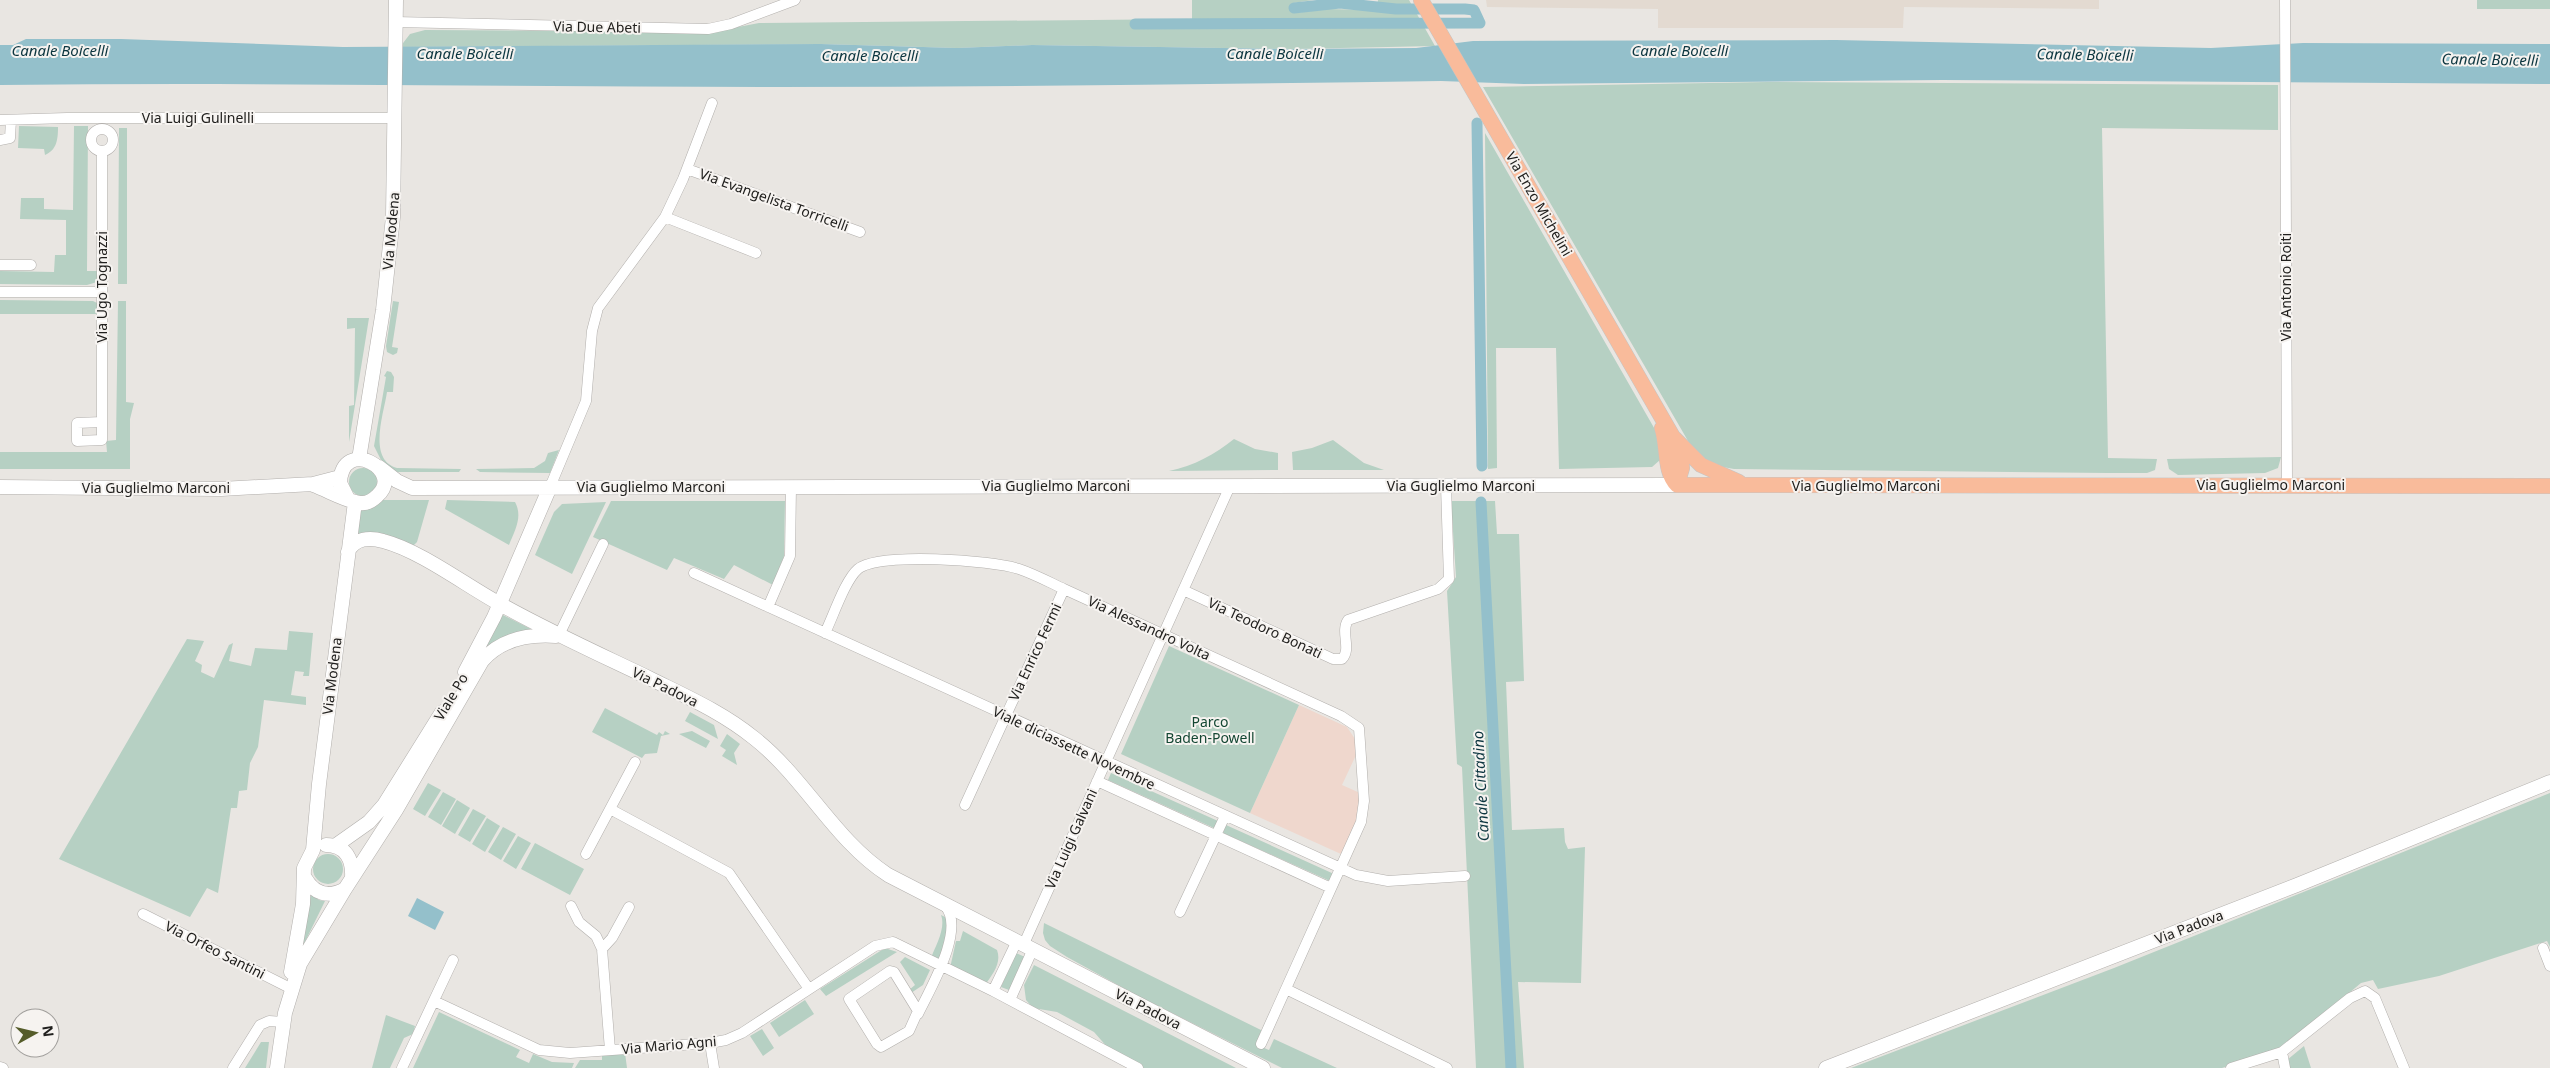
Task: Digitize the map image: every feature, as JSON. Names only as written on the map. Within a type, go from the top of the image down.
[{"type":"main road","name":"Via Modena","points":[[359,459],[385,293],[394,197],[396,0]]},
{"type":"main road","name":"Via Enzo Michelini","points":[[1421,0],[1679,444],[1711,471],[1749,486]]},
{"type":"main road","name":"Via Enzo Michelini","points":[[1656,407],[1667,442],[1671,478],[1677,486]]},
{"type":"main road","name":"Via Enzo Michelini","points":[[1677,486],[1682,468],[1679,444]]},
{"type":"main road","points":[[312,484],[340,477],[346,465],[359,459],[366,459],[379,467],[384,480],[380,494]]},
{"type":"main road","points":[[1630,485],[1654,479],[1660,475],[1668,464]]},
{"type":"main road","name":"Via Guglielmo Marconi","points":[[379,467],[397,481],[412,488],[2287,484],[2550,486]]},
{"type":"main road","name":"Via Modena","points":[[284,1017],[303,904],[348,552],[352,501],[341,489],[340,477]]},
{"type":"main road","name":"Via Guglielmo Marconi","points":[[0,487],[212,489],[312,484]]},
{"type":"main road","points":[[312,484],[352,501],[371,501],[380,494],[412,488]]},
{"type":"main road","name":"Viale Po","points":[[335,846],[369,822],[384,806],[468,668],[500,604],[550,487]]},
{"type":"main road","name":"Via Padova","points":[[348,552],[350,547],[364,539],[384,541],[419,557],[560,636],[707,707],[741,728],[782,763],[859,852],[888,875],[1024,947],[1263,1068]]},
{"type":"main road","name":"Viale Po","points":[[277,1068],[284,1017],[300,964],[348,883],[396,810],[486,656],[496,648],[517,638],[540,635],[560,636]]},
{"type":"main road","name":"Via Padova","points":[[1826,1068],[2297,885],[2550,782]]},
{"type":"main road","points":[[322,846],[335,846],[346,852],[353,864],[348,883],[338,893],[322,893],[314,889],[308,864],[322,846]]},
{"type":"street","name":"Via Due Abeti","points":[[395,22],[708,29],[731,24],[795,0]]},
{"type":"street","name":"Via Antonio Roiti","points":[[2285,0],[2287,484]]},
{"type":"street","points":[[550,487],[586,401],[592,331],[598,308],[665,217],[687,169],[712,103]]},
{"type":"street","name":"Via Luigi Gulinelli","points":[[5,120],[67,118],[395,118]]},
{"type":"street","points":[[0,140],[7,140],[11,136],[5,120]]},
{"type":"street","name":"Via Ugo Tognazzi","points":[[102,151],[102,422]]},
{"type":"street","name":"Via Evangelista Torricelli","points":[[687,169],[860,232]]},
{"type":"street","points":[[665,217],[756,253]]},
{"type":"street","points":[[0,265],[31,265]]},
{"type":"street","points":[[0,292],[102,292]]},
{"type":"street","name":"Via Luigi Galvani","points":[[1024,947],[1230,486]]},
{"type":"street","name":"Via Teodoro Bonati","points":[[1183,590],[1334,659],[1342,659],[1346,652],[1345,628],[1348,620],[1438,589],[1449,578],[1446,486]]},
{"type":"street","points":[[768,607],[790,556],[791,487]]},
{"type":"street","points":[[560,636],[603,544]]},
{"type":"street","name":"Via Alessandro Volta","points":[[826,634],[856,571],[868,563],[879,560],[977,561],[998,564],[1020,569],[1064,588],[1341,716],[1359,728],[1363,812],[1340,869]]},
{"type":"street","name":"Viale diciassette Novembre","points":[[694,573],[1340,869],[1368,879],[1383,881],[1465,876]]},
{"type":"street","name":"Via Enrico Fermi","points":[[965,805],[1064,588]]},
{"type":"street","points":[[586,854],[635,762]]},
{"type":"street","name":"Viale diciassette Novembre","points":[[1097,781],[1331,888]]},
{"type":"street","points":[[610,809],[729,873],[809,989]]},
{"type":"street","points":[[1180,912],[1225,816]]},
{"type":"street","points":[[1261,1044],[1340,869]]},
{"type":"street","points":[[571,906],[579,922],[596,936],[602,949],[610,1050]]},
{"type":"street","points":[[918,1014],[918,1010],[893,971],[849,999],[877,1044],[881,1046],[909,1031],[918,1014],[941,967],[953,927],[951,912],[945,906]]},
{"type":"street","points":[[602,949],[612,938],[629,907]]},
{"type":"street","name":"Via Orfeo Santini","points":[[144,914],[288,987]]},
{"type":"street","name":"Via Mario Agni","points":[[434,1001],[543,1052],[570,1053],[710,1043],[726,1040],[742,1032],[875,946],[889,941],[941,967]]},
{"type":"street","points":[[993,991],[1024,947]]},
{"type":"street","points":[[1010,1000],[1024,947]]},
{"type":"street","points":[[2543,948],[2550,966]]},
{"type":"street","points":[[402,1068],[453,960]]},
{"type":"street","points":[[941,967],[993,991],[1138,1068]]},
{"type":"street","points":[[1286,989],[1447,1068]]},
{"type":"street","points":[[2232,1068],[2282,1052],[2350,998],[2359,992],[2368,992],[2372,995],[2404,1068]]},
{"type":"street","points":[[233,1068],[260,1026],[269,1021],[284,1017]]},
{"type":"street","points":[[710,1043],[714,1068]]},
{"type":"street","points":[[2282,1052],[2285,1068]]},
{"type":"shaded area","points":[[1486,0],[2099,0],[2099,9],[1904,7],[1903,28],[1658,28],[1658,9],[1487,7]]},
{"type":"shaded area","points":[[1299,705],[1347,727],[1355,739],[1356,755],[1342,785],[1360,793],[1360,814],[1341,854],[1250,813]]},
{"type":"green space","points":[[1192,0],[1313,0],[1293,3],[1295,13],[1327,9],[1377,10],[1378,0],[1409,0],[1435,46],[1293,49],[1032,45],[957,48],[821,44],[400,47],[410,34],[425,30],[712,32],[759,23],[1192,19]]},
{"type":"green space","points":[[2477,0],[2550,0],[2550,9],[2477,9]]},
{"type":"green space","points":[[1767,82],[2278,85],[2278,130],[2102,128],[2108,458],[2157,459],[2155,470],[2147,473],[2109,473],[1734,469],[1712,465],[1695,453],[1483,87]]},
{"type":"green space","points":[[19,126],[58,127],[57,140],[54,147],[45,155],[44,149],[18,148]]},
{"type":"green space","points":[[74,126],[88,126],[87,271],[97,271],[97,282],[87,285],[0,284],[0,271],[54,272],[55,255],[66,255],[66,220],[20,219],[21,198],[44,198],[44,209],[73,210]]},
{"type":"green space","points":[[119,128],[127,128],[127,284],[118,284]]},
{"type":"green space","points":[[1485,133],[1657,433],[1660,460],[1652,467],[1559,469],[1556,348],[1496,348],[1497,468],[1488,469]]},
{"type":"green space","points":[[0,300],[93,301],[97,303],[97,314],[0,314]]},
{"type":"green space","points":[[118,301],[126,301],[126,402],[134,403],[130,419],[130,469],[0,469],[0,452],[107,452],[106,441],[116,440]]},
{"type":"green space","points":[[393,301],[399,302],[392,347],[398,348],[397,353],[393,355],[387,352],[386,346]]},
{"type":"green space","points":[[347,318],[369,318],[349,442],[349,406],[354,405],[355,328],[347,329]]},
{"type":"green space","points":[[387,371],[391,372],[394,377],[393,392],[387,392],[381,423],[380,446],[382,456],[388,463],[397,468],[461,469],[459,472],[391,472],[384,466],[374,446],[386,377],[384,376]]},
{"type":"green space","points":[[1234,439],[1255,449],[1278,453],[1278,470],[1169,471],[1204,459]]},
{"type":"green space","points":[[1333,440],[1364,463],[1384,470],[1293,470],[1292,452],[1312,448]]},
{"type":"green space","points":[[559,450],[550,473],[480,472],[476,469],[534,468],[545,461],[548,453]]},
{"type":"green space","points":[[2281,457],[2278,468],[2265,473],[2178,475],[2169,469],[2167,459]]},
{"type":"green space","points":[[363,468],[373,472],[377,482],[373,492],[363,496],[353,492],[349,482],[353,472]]},
{"type":"green space","points":[[380,500],[429,500],[417,542],[413,546],[356,538],[361,509]]},
{"type":"green space","points":[[447,500],[515,502],[518,518],[516,529],[509,545],[445,509]]},
{"type":"green space","points":[[611,501],[785,501],[784,556],[773,585],[734,565],[724,579],[674,558],[667,570],[593,537]]},
{"type":"green space","points":[[1451,501],[1495,501],[1497,534],[1519,534],[1524,681],[1506,682],[1512,830],[1564,828],[1565,842],[1568,849],[1585,847],[1581,983],[1518,982],[1524,1068],[1476,1068],[1462,767],[1457,764],[1447,591],[1456,577]]},
{"type":"green space","points":[[606,502],[572,574],[535,555],[554,512],[562,504]]},
{"type":"green space","points":[[503,615],[539,633],[479,656]]},
{"type":"green space","points":[[289,631],[313,633],[309,676],[303,676],[304,672],[295,671],[291,695],[306,697],[306,705],[264,700],[258,747],[250,763],[247,790],[239,791],[237,808],[231,808],[218,893],[207,888],[190,917],[59,859],[187,639],[204,641],[195,661],[202,665],[201,672],[214,678],[229,645],[233,643],[229,661],[251,666],[255,648],[287,650]]},
{"type":"green space","name":"Parco Baden-Powell","points":[[1169,646],[1299,705],[1250,813],[1121,754]]},
{"type":"green space","points":[[605,708],[657,735],[659,732],[663,735],[665,731],[670,734],[661,736],[657,753],[645,754],[642,758],[592,732]]},
{"type":"green space","points":[[690,712],[714,725],[718,739],[685,721]]},
{"type":"green space","points":[[692,731],[710,741],[706,748],[679,734]]},
{"type":"green space","points":[[727,734],[740,744],[734,753],[737,765],[722,756],[726,750],[720,746]]},
{"type":"green space","points":[[1111,773],[1218,821],[1214,828],[1108,780]]},
{"type":"green space","points":[[428,783],[441,790],[425,816],[413,809]]},
{"type":"green space","points":[[443,792],[456,799],[441,825],[428,817]]},
{"type":"green space","points":[[2550,793],[2550,947],[2547,941],[2439,976],[2378,989],[2373,980],[2361,983],[2282,1049],[2222,1068],[1851,1068],[2114,968]]},
{"type":"green space","points":[[457,800],[470,808],[455,834],[442,826]]},
{"type":"green space","points":[[473,809],[486,816],[470,842],[458,835]]},
{"type":"green space","points":[[487,818],[500,826],[485,852],[472,844]]},
{"type":"green space","points":[[1226,825],[1334,874],[1330,881],[1223,833]]},
{"type":"green space","points":[[503,827],[516,834],[501,860],[488,852]]},
{"type":"green space","points":[[518,836],[531,843],[516,869],[503,861]]},
{"type":"green space","points":[[535,843],[584,869],[570,895],[521,869]]},
{"type":"green space","points":[[328,854],[338,859],[343,869],[338,879],[328,884],[318,879],[313,869],[318,859]]},
{"type":"green space","points":[[311,893],[319,900],[325,901],[300,952]]},
{"type":"green space","points":[[941,915],[947,918],[948,926],[939,962],[931,958],[941,931]]},
{"type":"green space","points":[[1044,923],[1263,1031],[1257,1045],[1269,1050],[1274,1039],[1337,1068],[1282,1068],[1138,996],[1067,957],[1050,946],[1045,940],[1043,933]]},
{"type":"green space","points":[[963,931],[997,950],[997,964],[985,985],[950,968],[956,941],[960,941]]},
{"type":"green space","points":[[885,948],[897,952],[826,996],[820,989]]},
{"type":"green space","points":[[1016,953],[1025,957],[1009,990],[1001,987]]},
{"type":"green space","points":[[905,957],[930,970],[923,985],[911,993],[909,990],[915,985],[900,962]]},
{"type":"green space","points":[[1034,965],[1236,1068],[1144,1068],[1108,1048],[1094,1032],[1057,1012],[1033,1008],[1026,1000],[1024,985]]},
{"type":"green space","points":[[805,1000],[814,1014],[779,1037],[770,1023]]},
{"type":"green space","points":[[439,1012],[520,1050],[516,1057],[529,1063],[533,1054],[552,1062],[574,1063],[572,1068],[413,1068]]},
{"type":"green space","points":[[386,1015],[415,1026],[413,1034],[404,1038],[390,1068],[372,1068]]},
{"type":"green space","points":[[762,1029],[774,1048],[763,1056],[750,1036]]},
{"type":"green space","points":[[261,1042],[269,1042],[266,1068],[245,1068]]},
{"type":"green space","points":[[2304,1046],[2311,1068],[2289,1068],[2287,1060]]},
{"type":"green space","points":[[625,1053],[627,1068],[575,1068],[580,1060],[602,1060],[602,1055]]},
{"type":"water","name":"Canale Boicelli","points":[[26,39],[121,39],[343,47],[821,44],[957,48],[1032,45],[1293,49],[1416,48],[1473,41],[1836,40],[2211,48],[2303,43],[2550,44],[2550,84],[1942,80],[1524,84],[1441,81],[858,87],[0,85],[0,45],[13,45]]},
{"type":"water","points":[[417,898],[444,912],[435,930],[408,916]]},
{"type":"waterway","points":[[1135,24],[1480,23],[1474,10],[1465,9],[1396,9],[1340,3],[1294,8]]},
{"type":"waterway","points":[[1477,123],[1482,466]]},
{"type":"waterway","name":"Canale Cittadino","points":[[1481,502],[1511,1068]]}]
